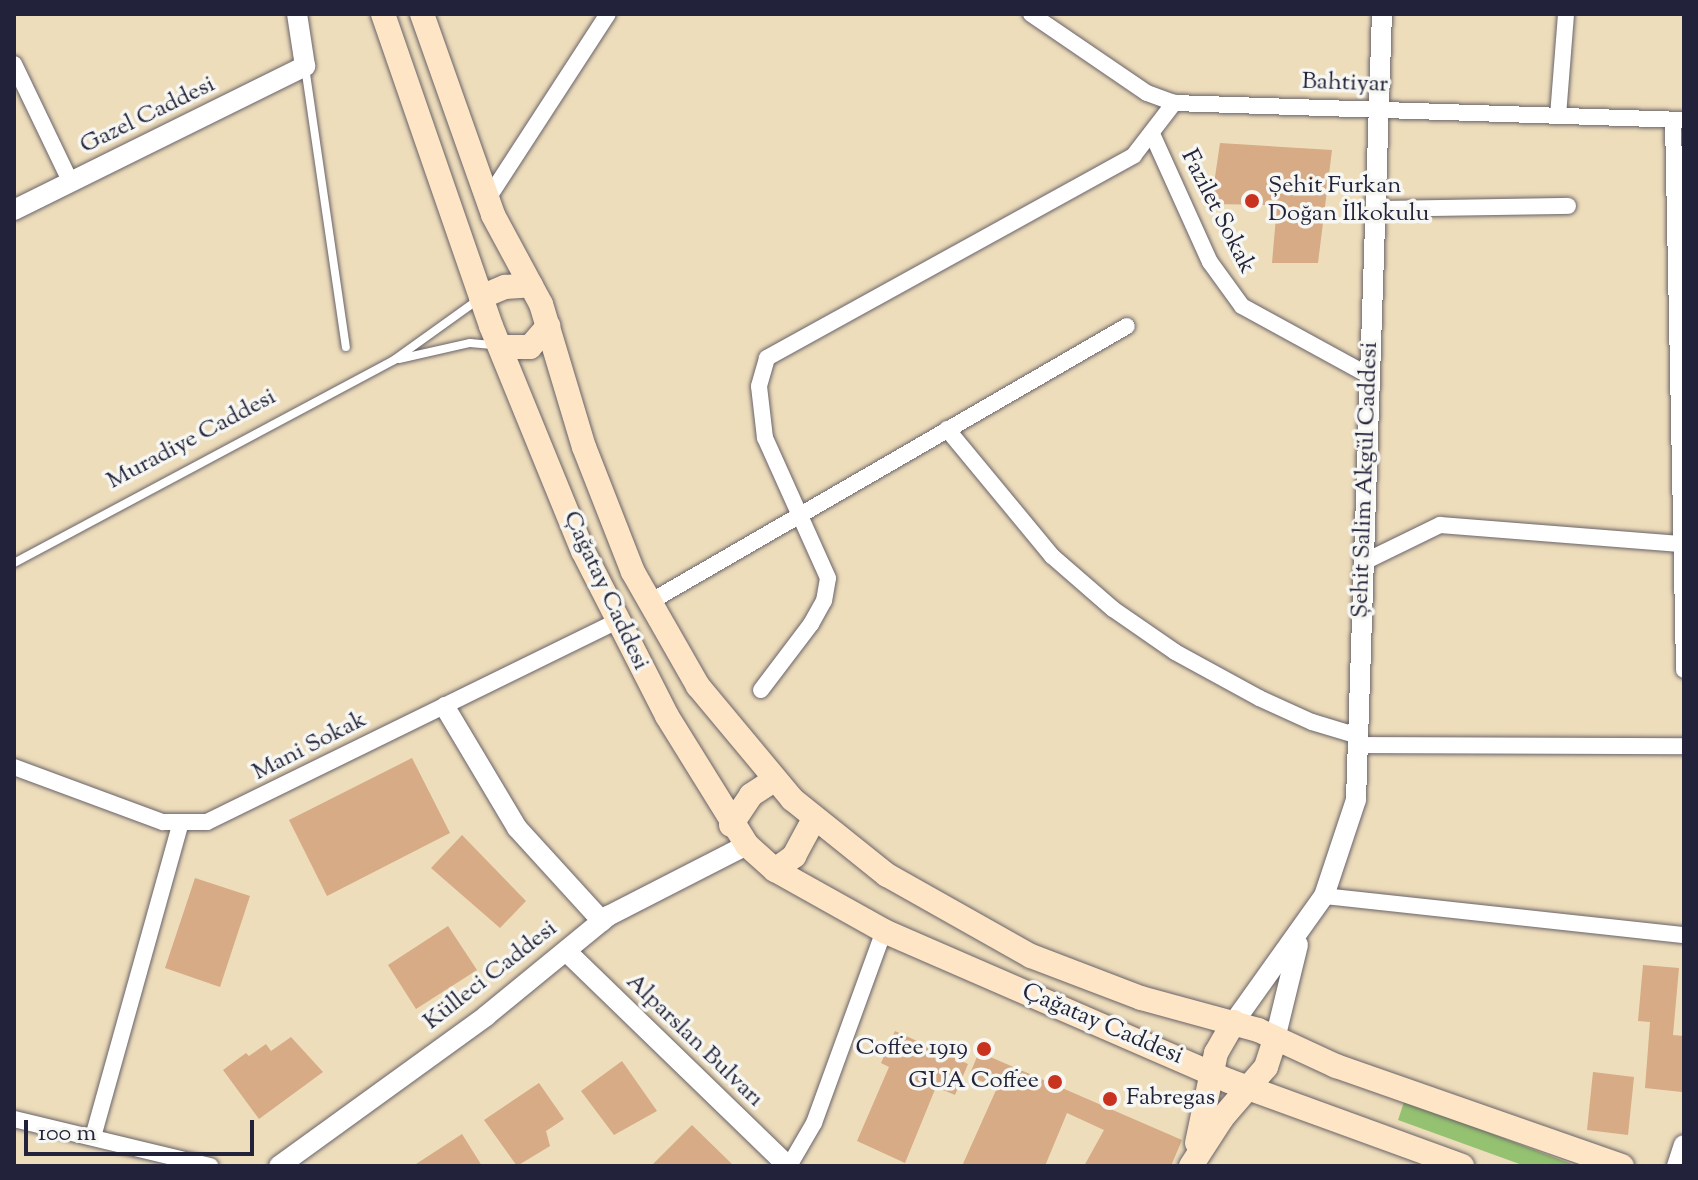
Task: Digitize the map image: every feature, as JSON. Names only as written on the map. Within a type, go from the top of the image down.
[{"type":"main road","name":"Çağatay Caddesi","points":[[383,14],[481,297],[616,622],[731,825],[747,845],[775,870],[884,931],[1213,1075],[1449,1164]]},
{"type":"main road","name":"Çağatay Caddesi","points":[[422,14],[487,200],[531,285],[548,326],[584,447],[648,603],[706,697],[774,780],[814,819],[887,875],[995,939],[1104,986],[1234,1022],[1336,1066],[1622,1166]]},
{"type":"main road","points":[[481,297],[505,287],[531,285]]},
{"type":"main road","points":[[501,347],[530,347],[548,326]]},
{"type":"main road","points":[[731,825],[743,804],[774,780]]},
{"type":"main road","points":[[775,870],[794,856],[814,819]]},
{"type":"main road","name":"Çağatay Caddesi","points":[[1213,1075],[1219,1044],[1234,1022]]},
{"type":"main road","points":[[1191,1165],[1266,1067],[1275,1039]]},
{"type":"main road","points":[[1191,1165],[1213,1075]]},
{"type":"street","points":[[297,14],[305,66]]},
{"type":"street","points":[[487,200],[607,14]]},
{"type":"street","name":"Bahtiyar","points":[[1031,14],[1147,93],[1174,103],[1678,120]]},
{"type":"street","name":"Şehit Salim Akgül Caddesi","points":[[1234,1022],[1301,934],[1324,896],[1356,800],[1382,14]]},
{"type":"street","points":[[1558,116],[1566,14]]},
{"type":"street","points":[[14,64],[71,183]]},
{"type":"street","name":"Gazel Caddesi","points":[[14,210],[305,66]]},
{"type":"street","points":[[761,690],[824,601],[828,578],[765,438],[759,386],[767,358],[1134,155],[1153,136],[1174,103]]},
{"type":"street","points":[[1678,120],[1680,544],[1684,670]]},
{"type":"street","name":"Fazilet Sokak","points":[[1153,136],[1210,262],[1242,306],[1370,376]]},
{"type":"street","points":[[1375,209],[1568,206]]},
{"type":"street","points":[[648,603],[1127,326]]},
{"type":"street","points":[[947,429],[1052,556],[1113,609],[1175,652],[1259,698],[1358,740],[1684,746]]},
{"type":"street","points":[[1364,562],[1440,525],[1680,544]]},
{"type":"street","name":"Mani Sokak","points":[[180,825],[233,813],[616,622]]},
{"type":"street","points":[[445,707],[517,828],[602,921]]},
{"type":"street","points":[[14,767],[180,825],[93,1137]]},
{"type":"street","name":"Külleci Caddesi","points":[[279,1166],[602,921],[747,845]]},
{"type":"street","points":[[1324,896],[1684,935]]},
{"type":"street","points":[[788,1166],[814,1123],[884,931]]},
{"type":"street","name":"Şehit Salim Akgül Caddesi","points":[[1275,1039],[1301,934]]},
{"type":"street","name":"Alparslan Bulvarı","points":[[566,951],[788,1166]]},
{"type":"street","points":[[14,1119],[210,1166]]},
{"type":"street","points":[[1677,1166],[1684,1145]]},
{"type":"lane","points":[[305,66],[346,347]]},
{"type":"lane","name":"Muradiye Caddesi","points":[[14,563],[394,360],[481,297]]},
{"type":"lane","name":"Muradiye Caddesi","points":[[394,360],[470,343],[501,347]]},
{"type":"green space","points":[[1404,1102],[1577,1166],[1525,1166],[1398,1120]]},
{"type":"building","name":"Şehit Furkan Doğan İlkokulu","points":[[1220,143],[1332,150],[1318,263],[1272,263],[1277,205],[1211,204]]},
{"type":"building","points":[[412,758],[450,833],[327,896],[289,820]]},
{"type":"building","points":[[462,835],[526,901],[500,928],[431,868]]},
{"type":"building","points":[[195,878],[250,896],[220,987],[165,968]]},
{"type":"building","points":[[448,926],[477,970],[416,1009],[388,965]]},
{"type":"building","points":[[1643,965],[1679,968],[1673,1035],[1684,1036],[1682,1092],[1645,1088],[1650,1022],[1638,1021]]},
{"type":"building","points":[[895,1031],[968,1064],[955,1095],[936,1087],[905,1163],[857,1141],[889,1067],[881,1063]]},
{"type":"building","points":[[291,1037],[323,1072],[259,1119],[223,1070],[246,1053],[249,1056],[266,1044],[271,1051]]},
{"type":"building","points":[[979,1052],[1182,1140],[1171,1166],[1084,1166],[1104,1130],[1067,1113],[1045,1166],[962,1166],[997,1088],[969,1076]]},
{"type":"building","points":[[622,1061],[657,1111],[614,1135],[581,1091]]},
{"type":"building","points":[[1593,1072],[1634,1077],[1628,1135],[1587,1130]]},
{"type":"building","points":[[539,1083],[564,1119],[546,1131],[550,1146],[517,1166],[484,1120]]},
{"type":"building","points":[[692,1125],[734,1166],[651,1166]]},
{"type":"building","points":[[462,1134],[482,1166],[413,1166]]},
{"type":"place","name":"Şehit Furkan Doğan İlkokulu","points":[[1252,201]]},
{"type":"place","name":"Coffee 1919","points":[[984,1049]]},
{"type":"place","name":"GUA Coffee","points":[[1055,1082]]},
{"type":"place","name":"Fabregas","points":[[1110,1099]]}]
